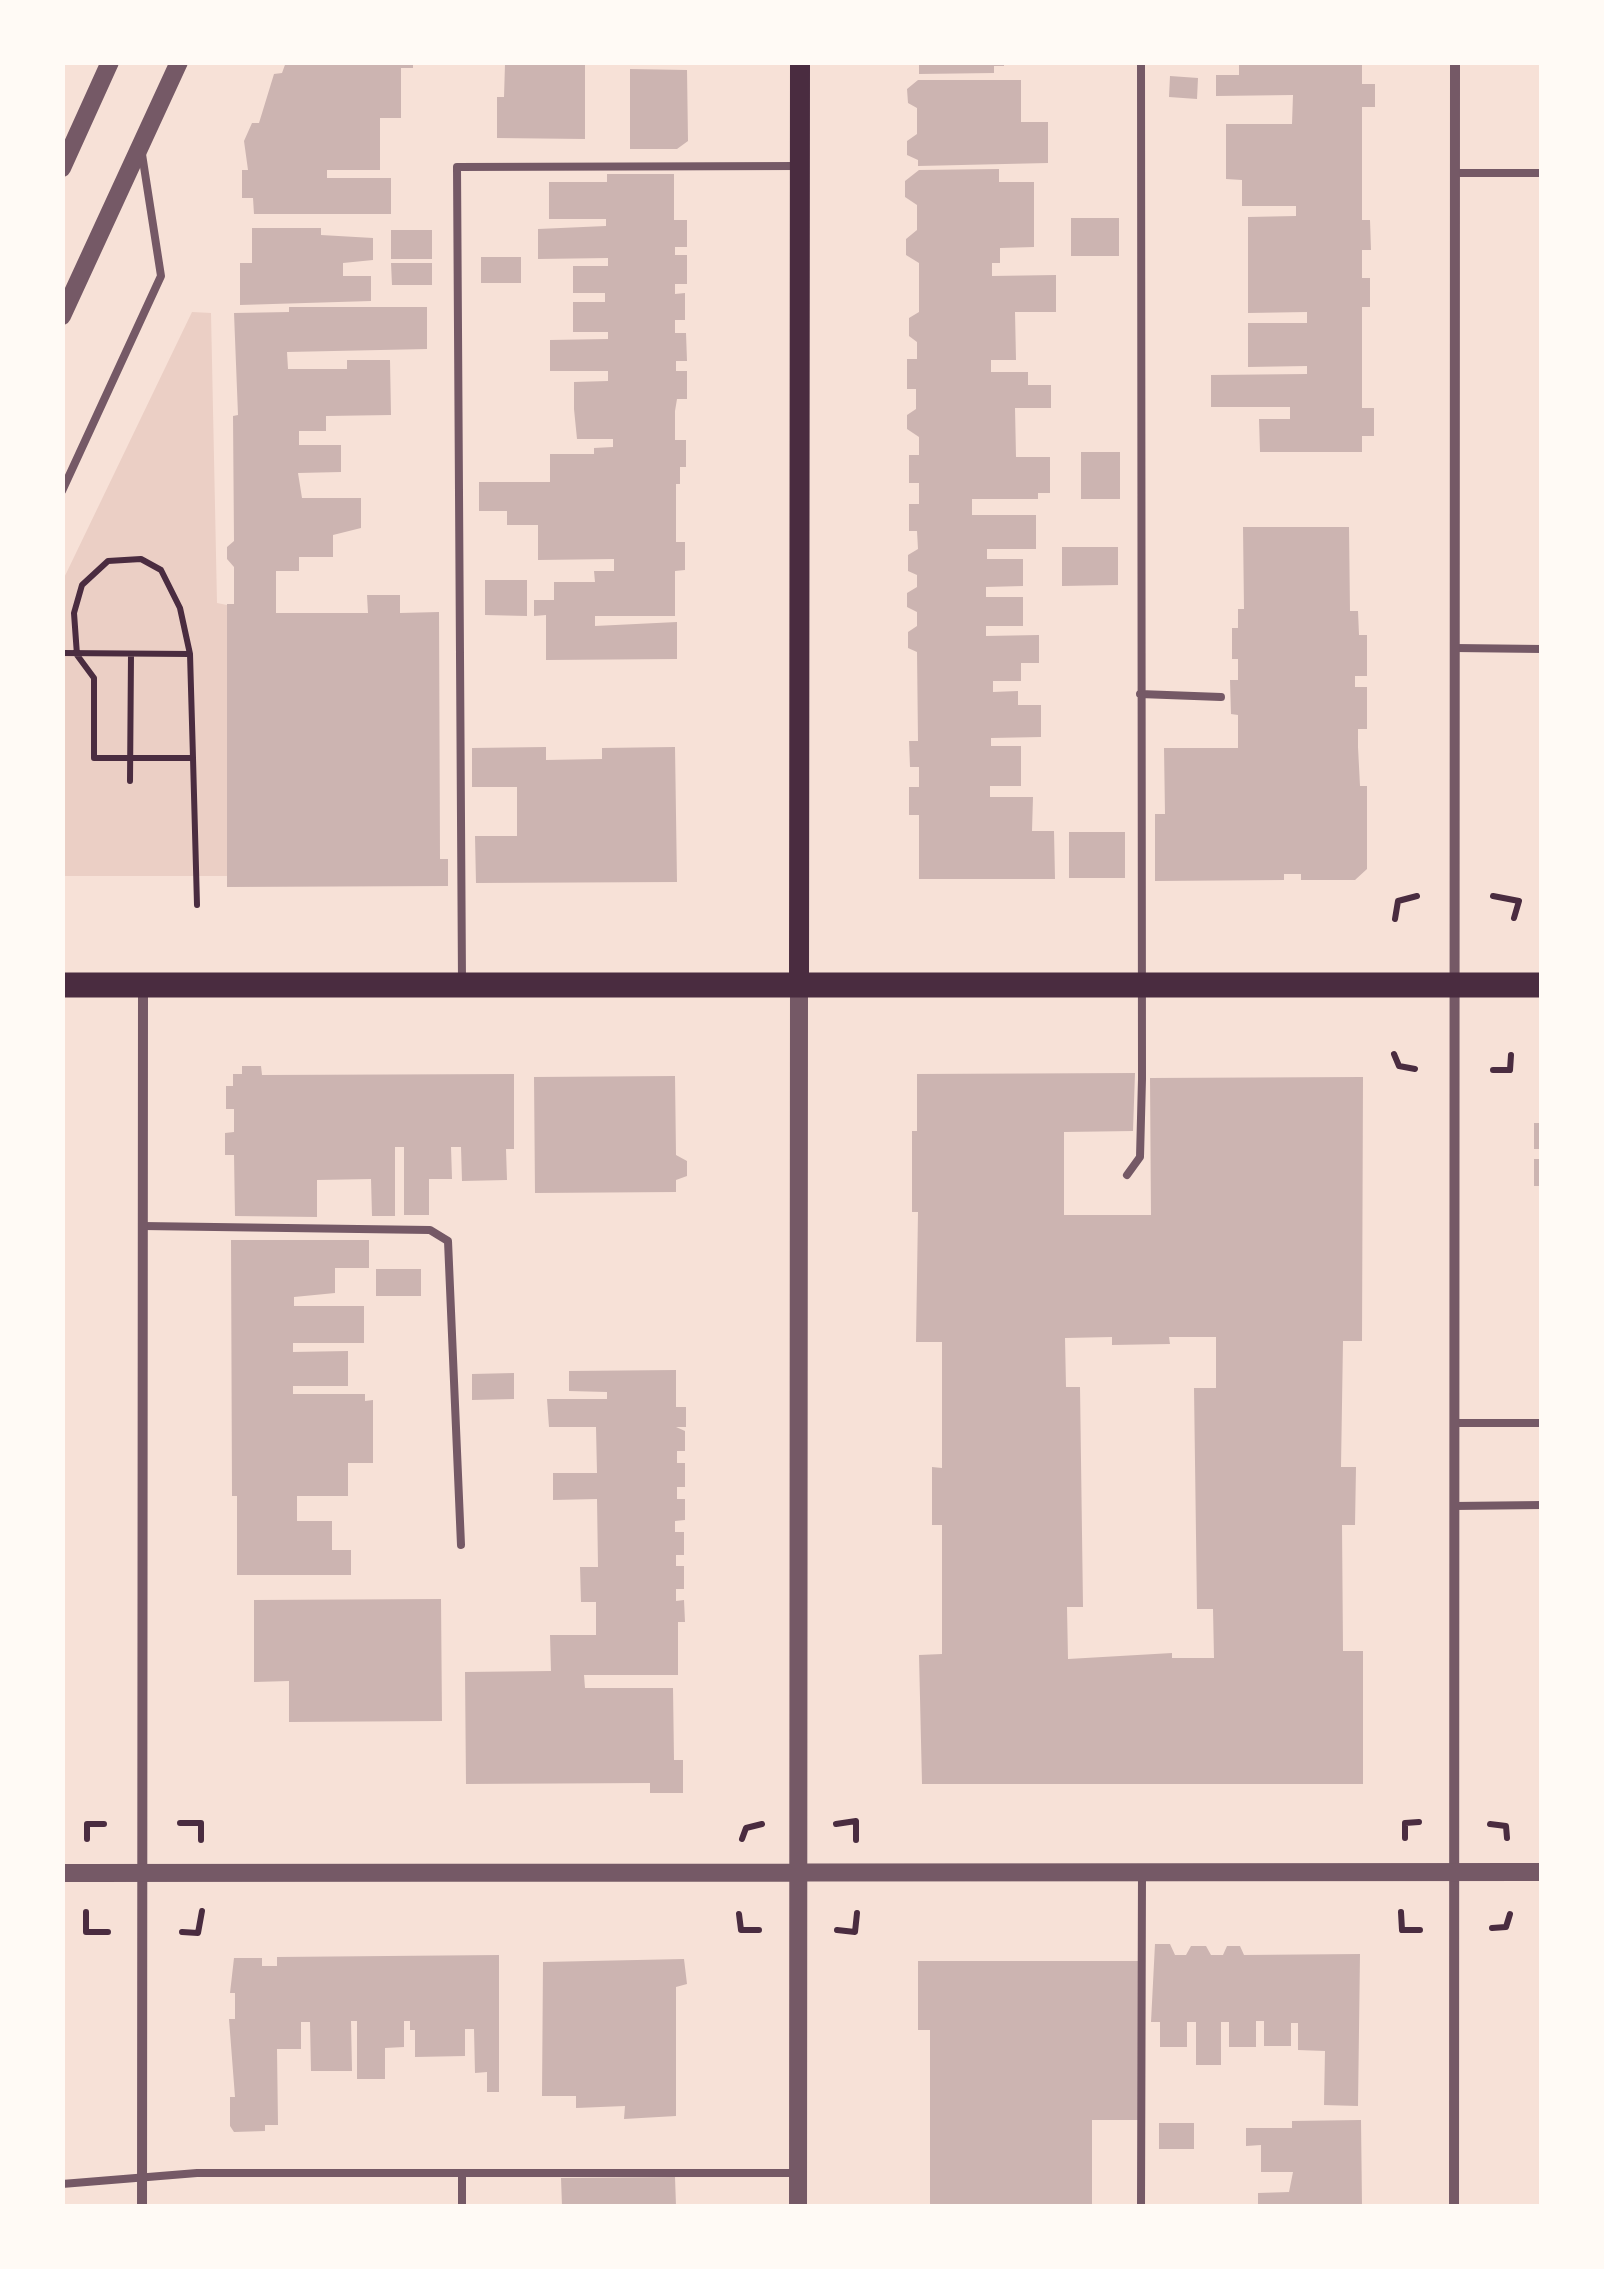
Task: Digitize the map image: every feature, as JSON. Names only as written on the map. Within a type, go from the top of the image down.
[{"type":"main road","points":[[800,62],[800,984]]},
{"type":"main road","points":[[62,985],[1542,984]]},
{"type":"street","points":[[62,168],[110,62]]},
{"type":"street","points":[[62,316],[179,62]]},
{"type":"street","points":[[1454,2206],[1455,62]]},
{"type":"street","points":[[142,2206],[143,984]]},
{"type":"street","points":[[798,2206],[800,984]]},
{"type":"street","points":[[62,1873],[1542,1872]]},
{"type":"lane","points":[[1127,1175],[1140,1157],[1141,62]]},
{"type":"lane","points":[[62,491],[161,276],[141,146]]},
{"type":"lane","points":[[462,985],[457,167],[801,166]]},
{"type":"lane","points":[[1456,173],[1542,172]]},
{"type":"lane","points":[[1455,648],[1542,649]]},
{"type":"lane","points":[[1140,694],[1220,696]]},
{"type":"lane","points":[[143,1226],[430,1230],[448,1241],[461,1545]]},
{"type":"lane","points":[[1454,1424],[1542,1423]]},
{"type":"lane","points":[[1454,1506],[1542,1505]]},
{"type":"lane","points":[[1141,2206],[1142,1871]]},
{"type":"lane","points":[[62,2184],[196,2173],[798,2174]]},
{"type":"lane","points":[[462,2173],[462,2206]]},
{"type":"path","points":[[194,758],[94,758],[94,678],[78,655],[74,613],[82,585],[108,561],[142,558],[162,570],[173,587],[190,654],[194,758],[197,905]]},
{"type":"path","points":[[62,653],[190,654]]},
{"type":"path","points":[[130,781],[131,655]]},
{"type":"path","points":[[1395,919],[1398,901],[1418,896]]},
{"type":"path","points":[[1492,896],[1519,901],[1514,918]]},
{"type":"path","points":[[1394,1054],[1398,1066],[1415,1069]]},
{"type":"path","points":[[1492,1070],[1510,1070],[1511,1055]]},
{"type":"path","points":[[836,1824],[856,1821],[856,1841]]},
{"type":"path","points":[[1405,1840],[1406,1823],[1419,1822]]},
{"type":"path","points":[[180,1823],[201,1823],[201,1840]]},
{"type":"path","points":[[87,1840],[87,1824],[104,1824]]},
{"type":"path","points":[[740,1842],[746,1828],[762,1824]]},
{"type":"path","points":[[1490,1824],[1506,1826],[1507,1842]]},
{"type":"path","points":[[182,1932],[198,1933],[202,1911]]},
{"type":"path","points":[[86,1912],[86,1932],[108,1932]]},
{"type":"path","points":[[1401,1912],[1402,1930],[1420,1930]]},
{"type":"path","points":[[837,1930],[855,1932],[857,1913]]},
{"type":"path","points":[[739,1914],[741,1930],[759,1930]]},
{"type":"path","points":[[1492,1928],[1506,1927],[1510,1914]]},
{"type":"shaded area","points":[[192,312],[211,313],[217,603],[227,605],[227,876],[63,876],[62,582]]},
{"type":"building","points":[[286,62],[413,62],[413,68],[401,68],[401,118],[380,118],[380,170],[327,170],[327,178],[391,178],[391,214],[254,214],[253,198],[242,198],[242,170],[248,170],[244,141],[252,123],[259,123],[274,74],[282,73]]},
{"type":"building","points":[[919,62],[1004,62],[1004,66],[994,66],[994,73],[919,74]]},
{"type":"building","points":[[1239,62],[1362,62],[1362,84],[1375,84],[1375,107],[1362,107],[1362,220],[1370,220],[1371,250],[1362,250],[1362,278],[1370,278],[1370,307],[1362,307],[1362,408],[1374,408],[1374,436],[1362,436],[1362,452],[1260,452],[1259,419],[1290,419],[1290,407],[1211,407],[1211,375],[1307,374],[1307,366],[1248,367],[1248,323],[1307,323],[1307,312],[1248,313],[1248,217],[1296,216],[1296,206],[1242,206],[1242,180],[1226,179],[1226,124],[1292,124],[1293,95],[1216,96],[1216,75],[1239,75]]},
{"type":"building","points":[[585,63],[585,139],[497,138],[497,97],[504,97],[505,64]]},
{"type":"building","points":[[630,69],[687,70],[688,141],[677,149],[630,149]]},
{"type":"building","points":[[1170,76],[1198,78],[1197,99],[1169,97]]},
{"type":"building","points":[[918,80],[1021,80],[1021,122],[1048,122],[1048,163],[918,166],[918,160],[907,155],[907,141],[917,134],[917,108],[908,103],[907,89]]},
{"type":"building","points":[[999,169],[999,182],[1034,182],[1034,247],[1000,248],[1000,263],[992,263],[992,276],[1056,275],[1056,312],[1015,312],[1016,360],[991,360],[991,372],[1028,372],[1028,385],[1051,385],[1051,408],[1015,408],[1016,457],[1050,457],[1050,493],[1038,493],[1038,499],[972,499],[972,515],[1036,515],[1036,549],[987,549],[987,559],[1023,559],[1023,586],[986,587],[986,597],[1023,597],[1023,626],[986,626],[986,636],[1039,635],[1039,663],[1021,663],[1021,681],[993,681],[993,692],[1018,691],[1018,705],[1041,705],[1041,737],[991,738],[991,746],[1021,746],[1021,786],[990,786],[990,797],[1033,797],[1032,831],[1054,831],[1055,879],[919,879],[919,815],[909,815],[909,787],[919,787],[919,767],[910,767],[909,741],[918,741],[917,652],[908,648],[908,632],[917,626],[917,612],[907,607],[907,593],[917,587],[917,575],[908,571],[908,555],[918,549],[917,531],[909,531],[909,504],[919,504],[919,483],[909,483],[909,455],[919,455],[919,437],[907,429],[907,415],[916,409],[916,389],[907,389],[907,359],[917,359],[917,342],[909,336],[909,318],[919,312],[919,263],[906,255],[906,239],[917,230],[917,205],[905,197],[905,181],[919,170]]},
{"type":"building","points":[[607,174],[674,174],[674,220],[687,220],[687,247],[675,247],[675,255],[687,255],[687,284],[675,284],[675,294],[685,293],[685,320],[675,320],[675,333],[686,333],[687,361],[676,361],[676,371],[687,371],[687,399],[677,399],[675,440],[686,440],[686,467],[680,467],[680,484],[676,484],[676,542],[685,542],[685,570],[675,571],[675,616],[595,616],[595,626],[677,622],[677,659],[546,660],[546,615],[534,616],[534,600],[554,600],[554,582],[595,582],[594,571],[614,571],[614,559],[538,560],[538,525],[507,525],[507,511],[479,511],[479,482],[550,482],[550,454],[594,454],[594,448],[613,447],[613,439],[577,439],[574,409],[574,382],[608,381],[608,371],[550,371],[550,340],[608,339],[608,332],[573,332],[573,302],[605,302],[605,293],[573,293],[573,266],[608,266],[608,258],[538,259],[538,229],[606,226],[606,219],[549,219],[549,182],[607,182]]},
{"type":"building","points":[[1071,218],[1119,218],[1119,256],[1071,256]]},
{"type":"building","points":[[252,228],[321,228],[321,235],[373,238],[373,260],[343,263],[343,276],[371,276],[371,301],[240,305],[240,263],[252,263]]},
{"type":"building","points":[[391,230],[432,230],[432,259],[391,259]]},
{"type":"building","points":[[481,257],[521,257],[521,283],[481,283]]},
{"type":"building","points":[[391,263],[432,263],[432,285],[392,285]]},
{"type":"building","points":[[289,307],[427,307],[427,349],[287,352],[288,369],[347,369],[347,360],[390,360],[391,415],[326,416],[326,431],[299,431],[299,445],[341,445],[341,472],[298,473],[302,498],[361,498],[361,528],[333,535],[333,557],[299,557],[299,571],[276,571],[276,613],[368,613],[367,595],[400,595],[400,613],[439,612],[440,859],[448,859],[448,886],[227,887],[227,604],[234,604],[234,567],[227,559],[227,547],[234,541],[233,416],[238,415],[234,313],[289,312]]},
{"type":"building","points":[[1081,452],[1120,452],[1120,499],[1081,499]]},
{"type":"building","points":[[1243,527],[1349,527],[1350,611],[1358,611],[1359,635],[1367,635],[1367,676],[1355,676],[1355,687],[1367,687],[1367,729],[1358,729],[1358,747],[1360,786],[1367,786],[1367,869],[1355,880],[1301,880],[1301,874],[1284,874],[1284,880],[1155,881],[1155,814],[1165,814],[1164,748],[1238,748],[1238,715],[1231,714],[1230,680],[1238,680],[1238,659],[1232,659],[1232,628],[1238,628],[1238,609],[1244,609]]},
{"type":"building","points":[[1062,547],[1118,547],[1118,585],[1062,586]]},
{"type":"building","points":[[485,580],[527,580],[527,616],[485,615]]},
{"type":"building","points":[[546,747],[546,760],[602,759],[602,748],[675,747],[677,882],[476,883],[475,836],[517,836],[517,787],[472,787],[472,748]]},
{"type":"building","points":[[1069,832],[1125,832],[1125,878],[1069,878]]},
{"type":"building","points":[[242,1066],[261,1066],[262,1075],[514,1074],[514,1149],[506,1149],[507,1180],[462,1181],[461,1147],[451,1147],[452,1179],[429,1179],[429,1215],[404,1215],[404,1147],[395,1147],[395,1216],[372,1216],[371,1179],[317,1180],[317,1217],[235,1216],[234,1155],[225,1155],[225,1133],[234,1132],[234,1109],[226,1109],[226,1086],[233,1086],[233,1074],[242,1074]]},
{"type":"building","points":[[1135,1073],[1133,1131],[1064,1132],[1064,1215],[1151,1215],[1150,1078],[1363,1077],[1362,1341],[1343,1341],[1341,1467],[1356,1467],[1355,1525],[1342,1525],[1343,1651],[1363,1651],[1363,1784],[922,1784],[919,1655],[942,1654],[942,1525],[932,1525],[932,1467],[942,1468],[942,1342],[916,1342],[918,1212],[912,1212],[912,1131],[917,1131],[917,1074]],"holes":[[[1112,1337],[1112,1345],[1170,1344],[1169,1337],[1216,1337],[1216,1388],[1194,1388],[1197,1609],[1213,1609],[1214,1658],[1172,1658],[1172,1653],[1068,1659],[1067,1607],[1083,1607],[1080,1387],[1066,1387],[1065,1338]]]},
{"type":"building","points":[[675,1076],[676,1155],[687,1161],[687,1176],[676,1180],[676,1192],[535,1193],[534,1077]]},
{"type":"building","points":[[1534,1123],[1542,1123],[1542,1149],[1534,1149]]},
{"type":"building","points":[[1534,1159],[1542,1159],[1542,1186],[1534,1186]]},
{"type":"building","points":[[231,1240],[369,1240],[369,1268],[335,1268],[335,1293],[294,1297],[294,1306],[364,1306],[364,1343],[293,1343],[293,1352],[348,1351],[348,1386],[293,1386],[293,1394],[365,1394],[365,1401],[373,1400],[373,1463],[348,1463],[348,1496],[297,1496],[297,1521],[332,1521],[332,1550],[351,1550],[351,1575],[237,1575],[237,1496],[232,1496]]},
{"type":"building","points":[[376,1269],[421,1269],[421,1296],[376,1296]]},
{"type":"building","points":[[676,1370],[676,1407],[686,1407],[686,1427],[676,1427],[685,1431],[685,1451],[677,1451],[677,1463],[685,1463],[685,1487],[677,1487],[677,1499],[685,1499],[685,1520],[675,1521],[675,1532],[684,1532],[684,1555],[676,1555],[676,1566],[684,1566],[684,1589],[676,1589],[676,1601],[684,1600],[685,1622],[678,1622],[678,1675],[584,1675],[585,1688],[673,1688],[674,1760],[683,1760],[683,1793],[650,1793],[650,1783],[466,1784],[465,1672],[551,1671],[550,1635],[596,1635],[596,1602],[581,1602],[580,1567],[598,1567],[597,1499],[553,1500],[553,1473],[597,1473],[596,1427],[549,1427],[547,1399],[607,1399],[607,1392],[569,1391],[569,1371]]},
{"type":"building","points":[[514,1373],[514,1399],[472,1400],[472,1374]]},
{"type":"building","points":[[441,1599],[442,1721],[289,1722],[289,1681],[254,1682],[254,1600]]},
{"type":"building","points":[[1155,1944],[1170,1944],[1175,1955],[1186,1955],[1191,1946],[1206,1946],[1211,1955],[1223,1955],[1227,1946],[1240,1946],[1244,1955],[1360,1954],[1358,2106],[1324,2105],[1325,2051],[1298,2050],[1298,2023],[1291,2023],[1291,2046],[1264,2046],[1264,2021],[1256,2021],[1256,2047],[1229,2047],[1229,2022],[1221,2022],[1221,2065],[1196,2065],[1196,2022],[1187,2022],[1187,2047],[1160,2047],[1160,2022],[1151,2022]]},
{"type":"building","points":[[499,1955],[499,2092],[487,2092],[487,2072],[475,2073],[474,2029],[465,2029],[465,2056],[415,2057],[415,2030],[410,2030],[410,2021],[404,2021],[404,2047],[385,2048],[385,2079],[357,2079],[357,2021],[351,2021],[352,2071],[311,2071],[310,2022],[301,2022],[301,2049],[277,2049],[278,2125],[265,2125],[265,2131],[234,2132],[230,2126],[230,2097],[235,2097],[229,2019],[235,2019],[235,1993],[230,1993],[234,1958],[262,1958],[262,1966],[277,1966],[277,1957]]},
{"type":"building","points":[[684,1959],[687,1984],[676,1987],[676,2116],[624,2119],[625,2106],[576,2108],[576,2096],[542,2096],[543,1962]]},
{"type":"building","points":[[918,1961],[1139,1961],[1139,2120],[1092,2120],[1092,2206],[930,2206],[930,2030],[918,2030]]},
{"type":"building","points":[[1361,2120],[1362,2206],[1258,2206],[1258,2193],[1289,2192],[1293,2172],[1261,2172],[1261,2145],[1246,2146],[1246,2128],[1292,2128],[1292,2121]]},
{"type":"building","points":[[1159,2123],[1194,2123],[1194,2149],[1159,2149]]},
{"type":"building","points":[[675,2177],[676,2206],[562,2206],[561,2178]]}]
